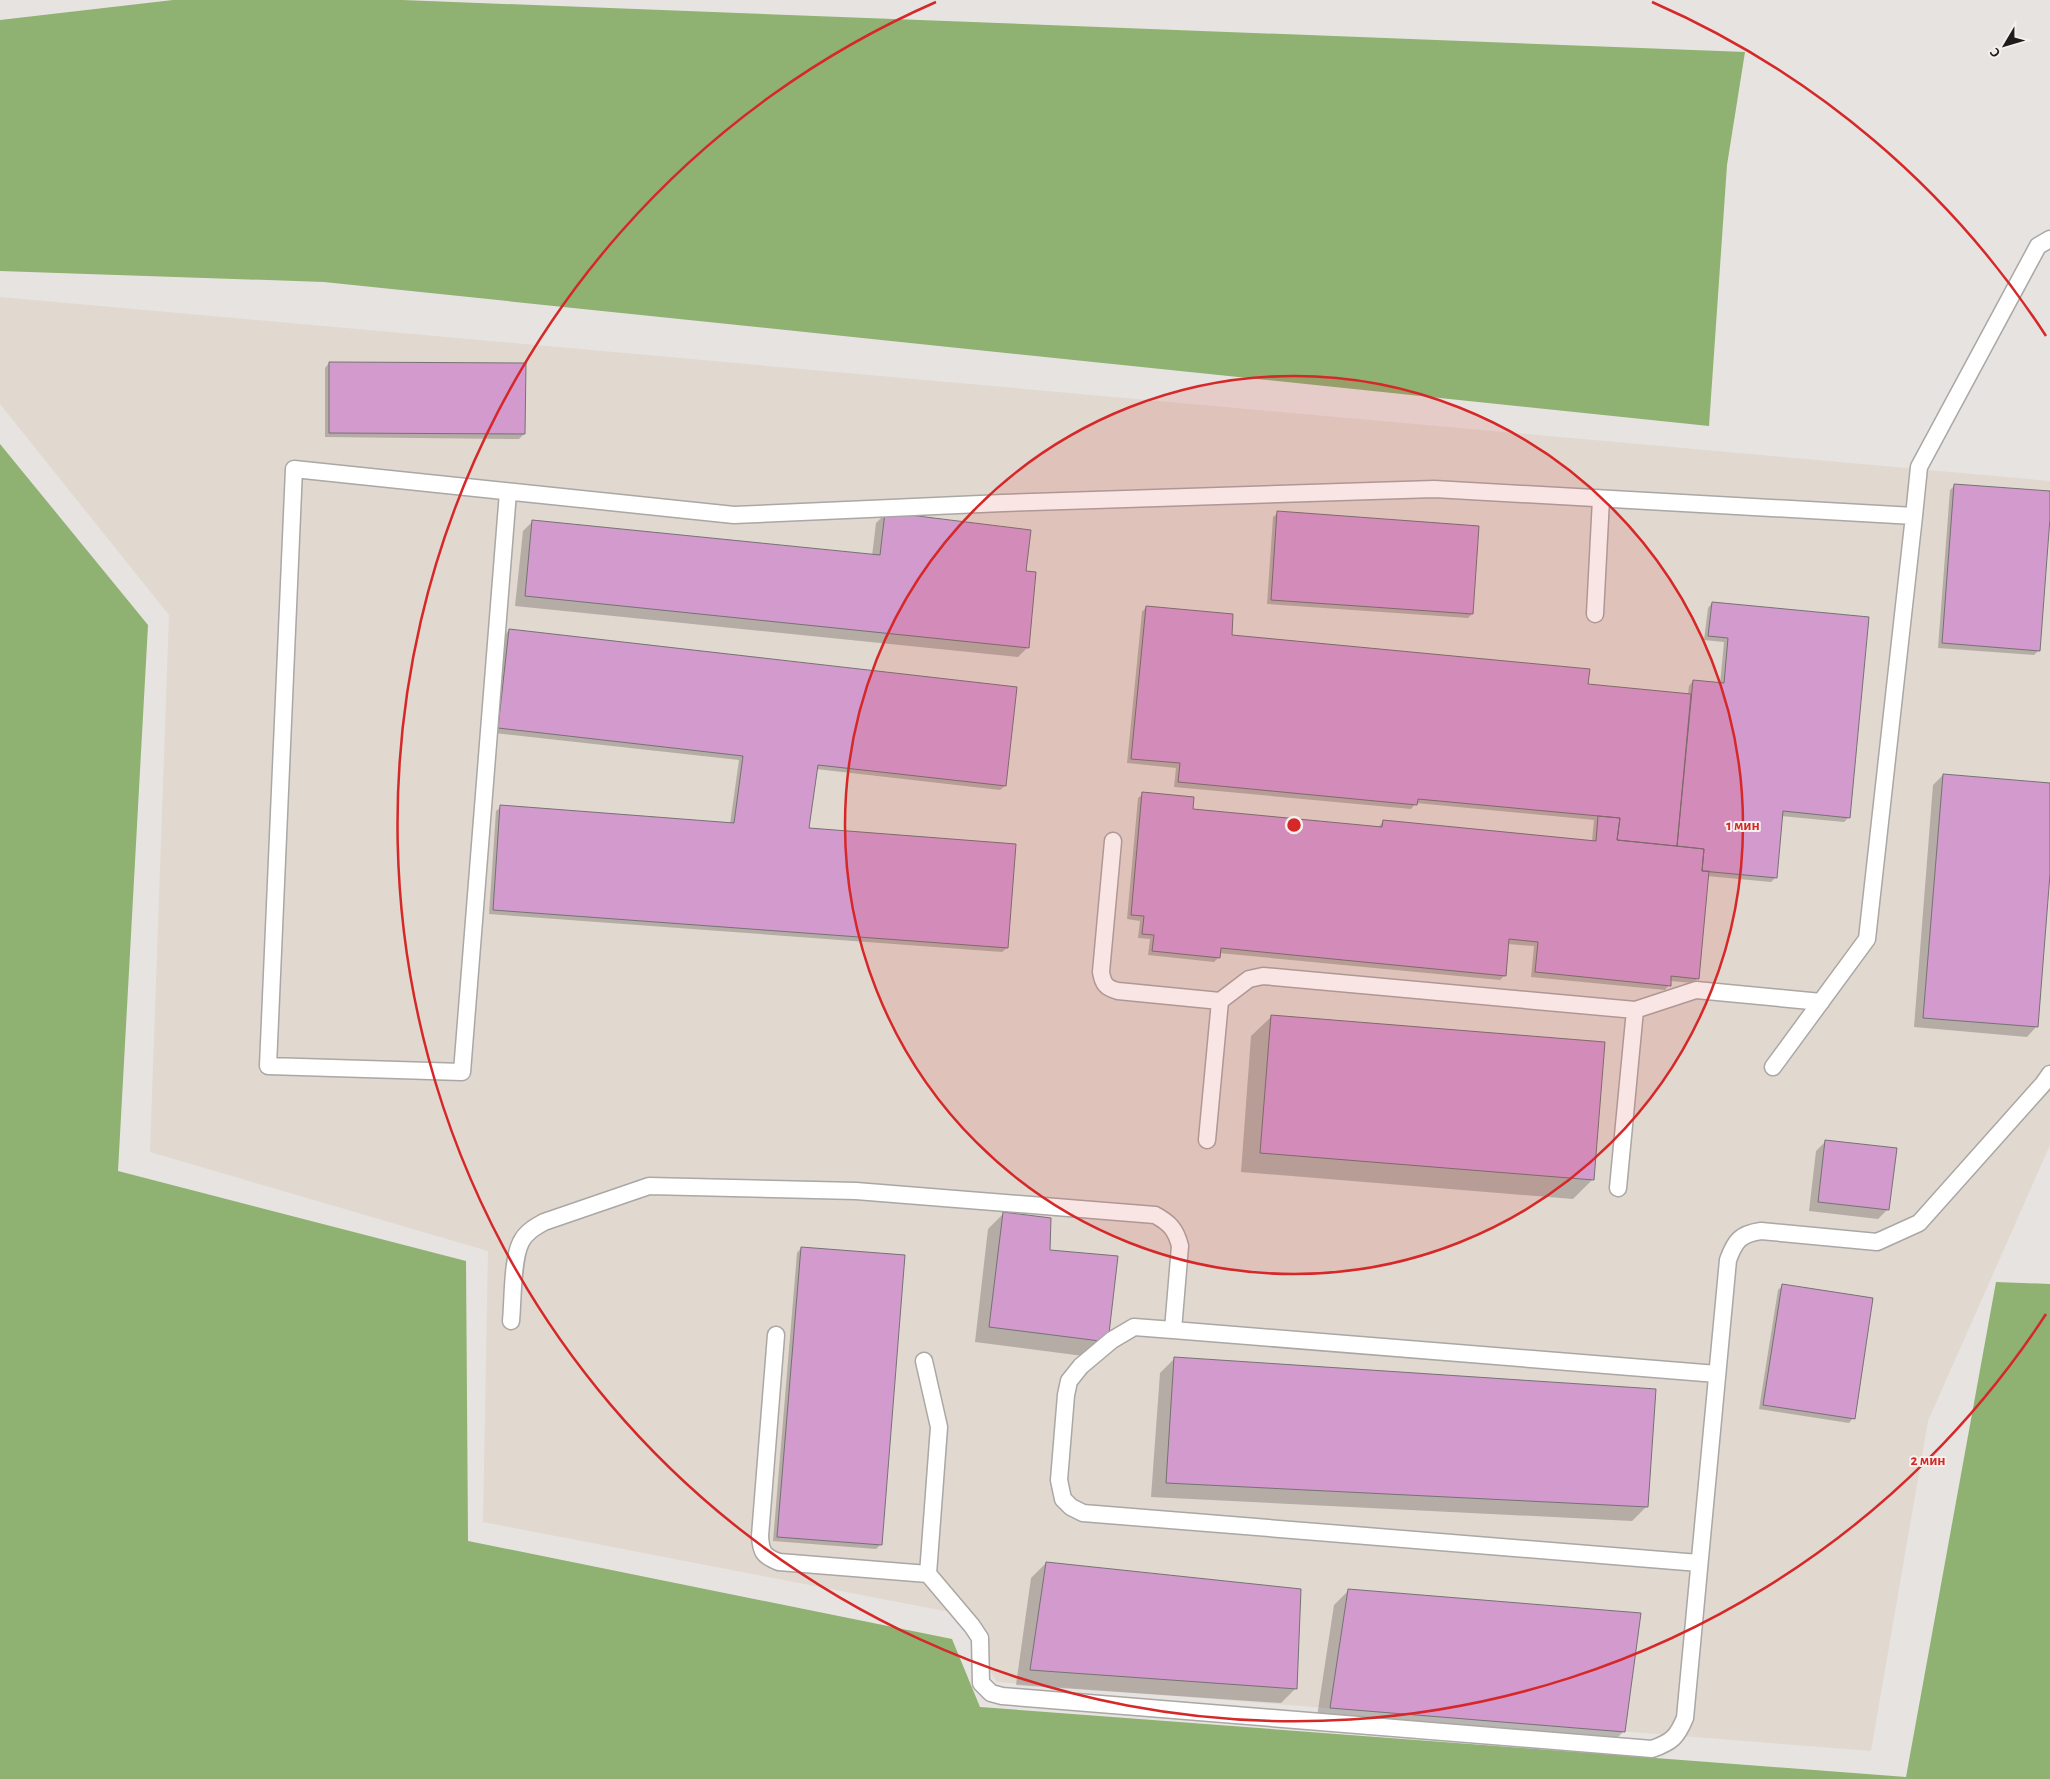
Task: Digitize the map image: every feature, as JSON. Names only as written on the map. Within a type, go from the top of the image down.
[{"type":"lane","points":[[1773,1067],[1867,939],[1919,467],[2038,246],[2050,239]]},
{"type":"lane","points":[[508,492],[462,1072],[268,1066],[294,470],[734,515],[1003,503],[1434,489],[1914,516]]},
{"type":"lane","points":[[1595,614],[1601,499]]},
{"type":"lane","points":[[1113,841],[1101,972],[1102,982],[1108,988],[1118,991],[1220,1001],[1248,979],[1276,976],[1635,1010],[1696,990],[1821,1002]]},
{"type":"lane","points":[[1207,1140],[1220,1001]]},
{"type":"lane","points":[[1618,1188],[1635,1010]]},
{"type":"lane","points":[[924,1361],[939,1427],[928,1574],[980,1638],[981,1683],[990,1693],[1002,1696],[1652,1749],[1668,1744],[1679,1732],[1685,1718],[1728,1260],[1733,1244],[1747,1233],[1761,1231],[1877,1242],[1919,1223],[2044,1084],[2050,1074]]},
{"type":"lane","points":[[511,1321],[516,1257],[521,1242],[531,1230],[544,1222],[649,1186],[856,1191],[1155,1216],[1168,1222],[1177,1233],[1180,1246],[1173,1330]]},
{"type":"lane","points":[[1699,1563],[1083,1513],[1071,1507],[1063,1499],[1059,1480],[1066,1395],[1069,1381],[1081,1366],[1112,1340],[1134,1327],[1717,1374]]},
{"type":"lane","points":[[776,1335],[760,1536],[761,1550],[768,1558],[779,1562],[928,1574]]},
{"type":"shaded area","points":[[0,297],[2050,481],[2050,1145],[1928,1421],[1871,1751],[997,1682],[955,1613],[483,1522],[488,1251],[150,1152],[169,615],[0,404]]},
{"type":"green space","points":[[173,0],[402,0],[1745,52],[1727,165],[1709,426],[324,282],[0,271],[0,20]]},
{"type":"green space","points":[[0,444],[148,625],[118,1171],[466,1261],[468,1541],[952,1639],[980,1707],[1906,1777],[1996,1282],[2050,1284],[2050,1779],[0,1779]]},
{"type":"building","points":[[329,362],[526,363],[525,434],[329,433]]},
{"type":"building","points":[[1954,484],[2050,491],[2050,518],[2040,651],[1942,643]]},
{"type":"building","points":[[1277,511],[1479,526],[1473,614],[1271,600]]},
{"type":"building","points":[[885,512],[1031,530],[1026,571],[1036,572],[1029,648],[525,596],[532,520],[880,555]]},
{"type":"building","points":[[1712,602],[1869,617],[1850,818],[1783,811],[1777,878],[1702,871],[1704,849],[1677,846],[1693,680],[1724,683],[1728,638],[1708,636]]},
{"type":"building","points":[[1146,606],[1233,614],[1232,635],[1590,669],[1588,684],[1691,694],[1677,846],[1617,840],[1620,818],[1418,799],[1417,805],[1178,782],[1180,763],[1131,759]]},
{"type":"building","points":[[509,629],[1017,687],[1006,786],[818,765],[809,828],[1016,844],[1008,948],[493,910],[500,805],[734,823],[743,756],[498,728]]},
{"type":"building","points":[[1943,774],[2050,783],[2050,874],[2038,1027],[1923,1018]]},
{"type":"building","points":[[1142,792],[1194,797],[1193,809],[1382,827],[1383,820],[1596,841],[1598,816],[1620,818],[1617,840],[1704,849],[1702,871],[1709,871],[1699,979],[1671,976],[1671,986],[1535,972],[1538,942],[1509,939],[1506,976],[1221,948],[1220,958],[1152,951],[1154,935],[1142,934],[1144,916],[1131,915]]},
{"type":"building","points":[[1271,1015],[1605,1042],[1594,1180],[1260,1153]]},
{"type":"building","points":[[1825,1140],[1897,1148],[1889,1210],[1818,1202]]},
{"type":"building","points":[[1003,1212],[1051,1218],[1050,1250],[1118,1256],[1108,1342],[989,1327]]},
{"type":"building","points":[[801,1247],[905,1255],[882,1545],[777,1537]]},
{"type":"building","points":[[1782,1284],[1873,1298],[1855,1419],[1763,1405]]},
{"type":"building","points":[[1174,1357],[1656,1389],[1648,1507],[1166,1483]]},
{"type":"building","points":[[1046,1562],[1301,1589],[1297,1689],[1030,1670]]},
{"type":"building","points":[[1348,1589],[1641,1613],[1625,1732],[1330,1708]]}]
